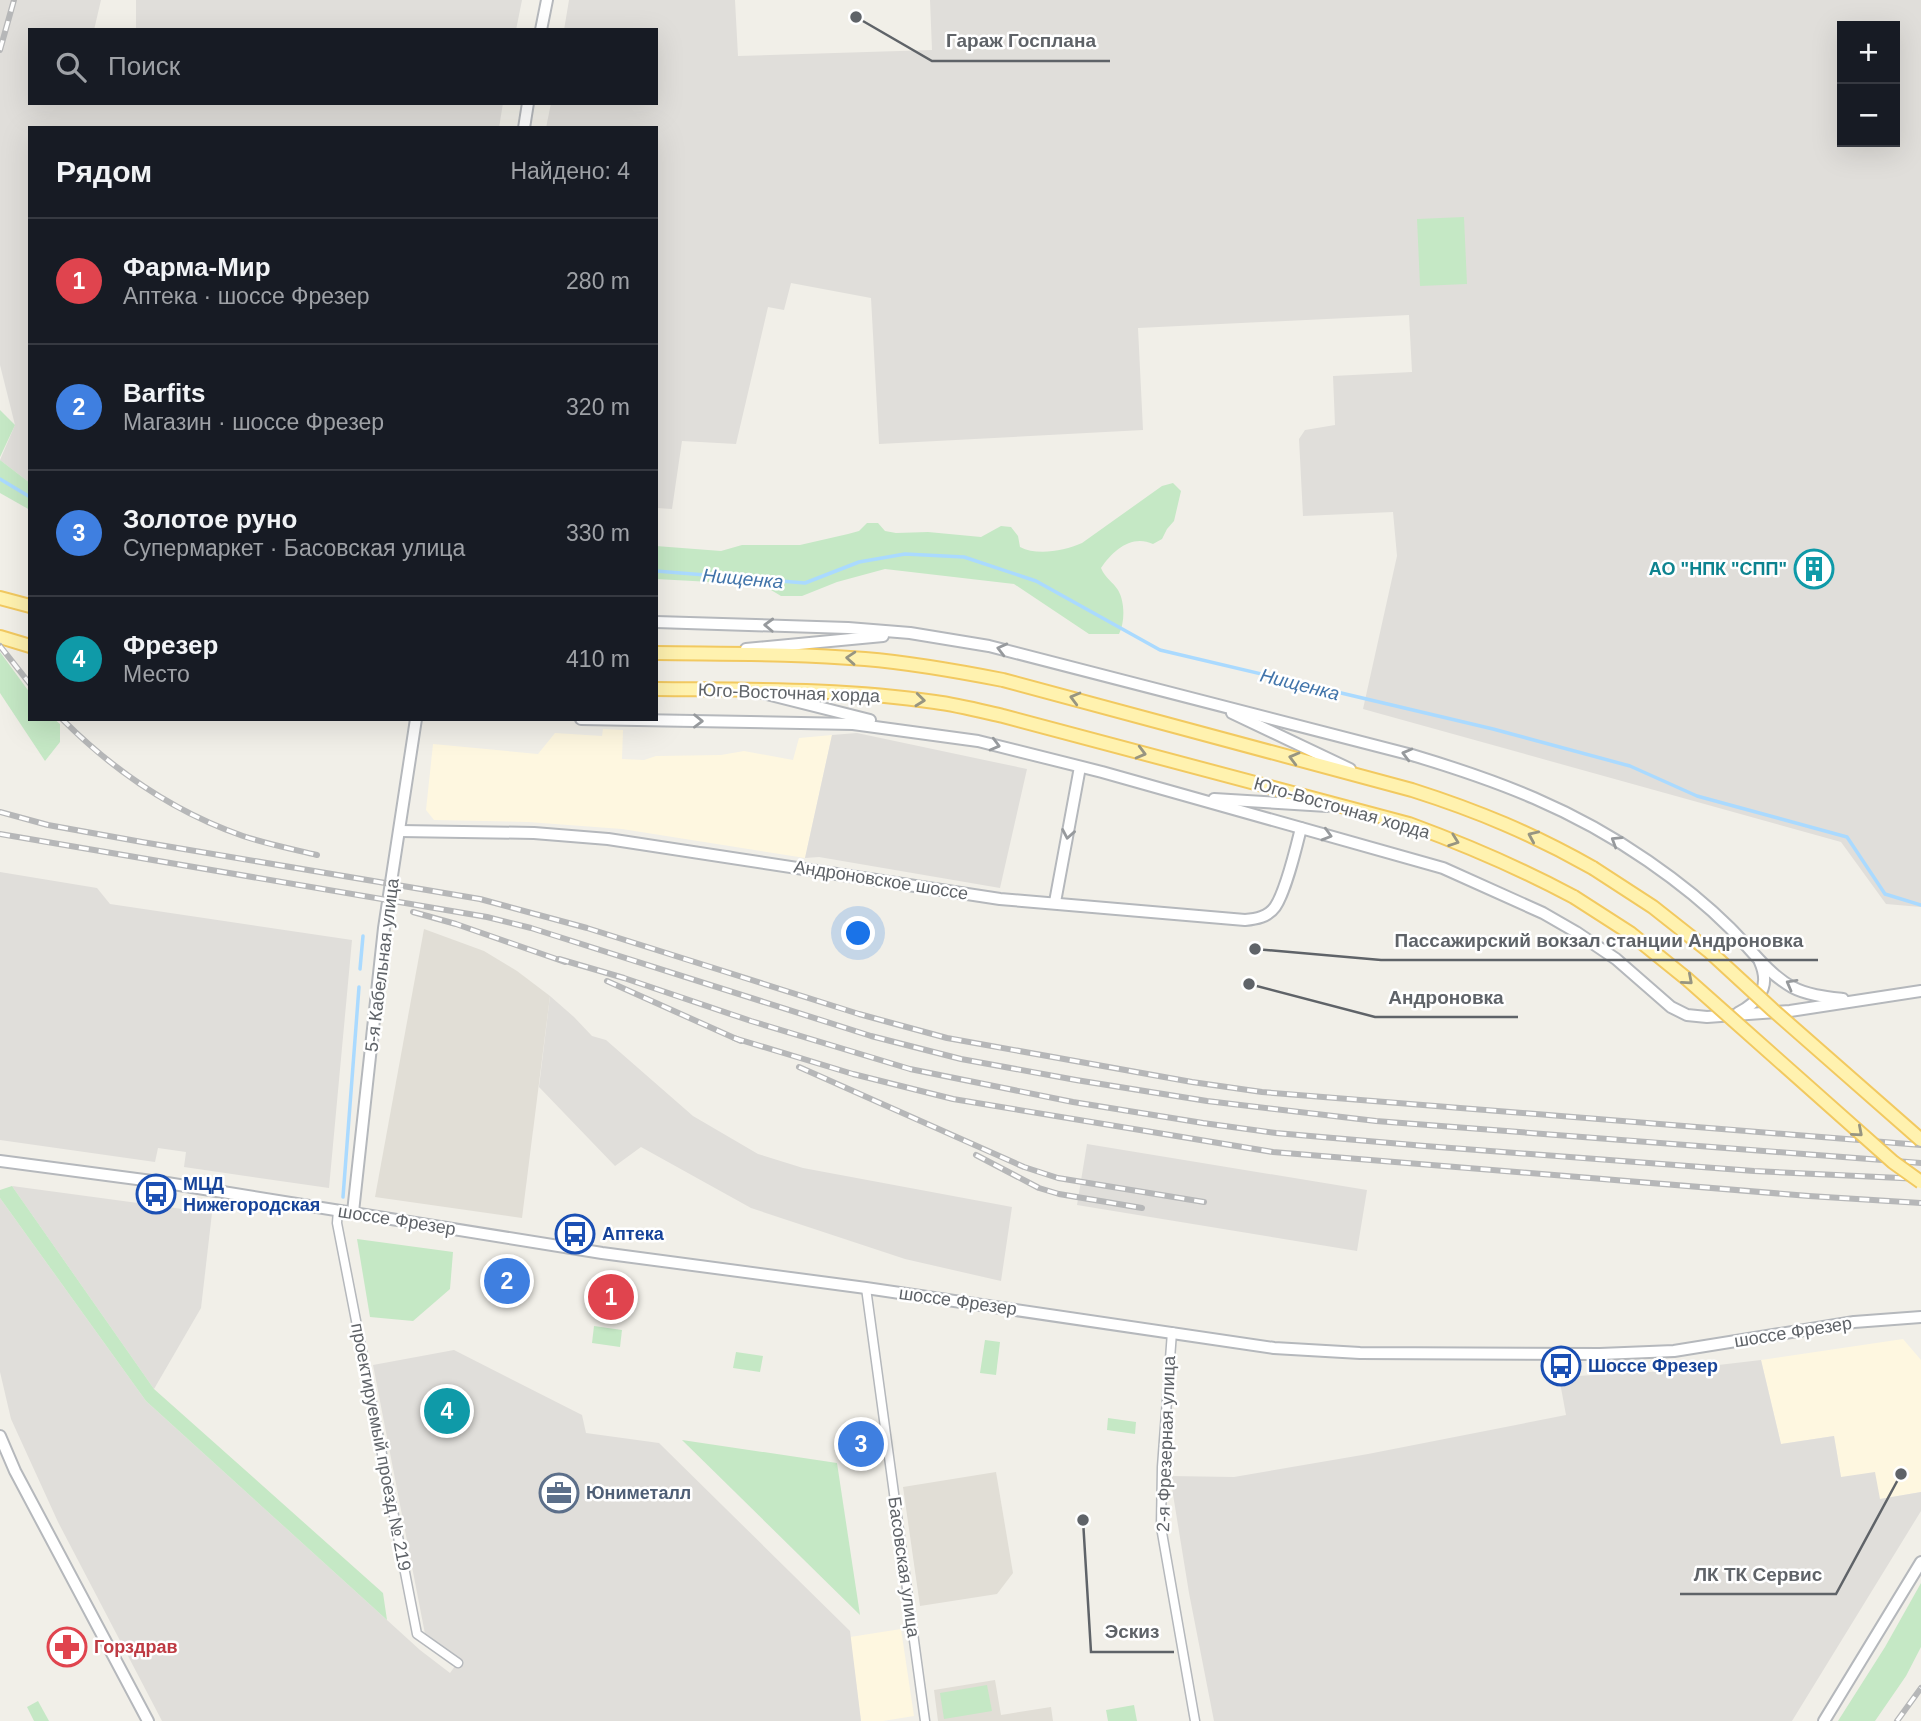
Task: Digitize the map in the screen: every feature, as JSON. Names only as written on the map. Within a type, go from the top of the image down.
[{"type":"main road","points":[[0,598],[28,605]]},
{"type":"main road","points":[[0,636],[28,645]]},
{"type":"main road","name":"Юго-Восточная хорда","points":[[658,653],[810,655],[939,667],[1061,695],[1369,778],[1477,811],[1544,840],[1653,907],[1710,952],[1782,1019],[1921,1140]]},
{"type":"main road","name":"Юго-Восточная хорда","points":[[658,689],[867,694],[950,705],[1003,716],[1409,824],[1469,846],[1527,871],[1630,933],[1687,979],[1893,1162],[1921,1182]]},
{"type":"street","points":[[541,28],[547,0]]},
{"type":"street","points":[[524,126],[528,105]]},
{"type":"street","points":[[658,622],[848,628],[910,633],[989,646],[1480,775],[1528,793],[1604,833],[1656,867],[1717,915],[1777,976],[1792,987],[1815,995],[1856,1001]]},
{"type":"street","points":[[702,654],[910,633]]},
{"type":"street","points":[[751,690],[904,729]]},
{"type":"street","points":[[1211,703],[1369,778]]},
{"type":"street","points":[[658,720],[853,724],[978,741],[1301,828],[1443,869],[1544,912],[1616,960],[1671,1007],[1687,1015],[1707,1017],[1790,1011],[1921,991]]},
{"type":"street","name":"5-я Кабельная улица","points":[[353,1212],[384,928],[416,721]]},
{"type":"street","points":[[1055,902],[1080,767]]},
{"type":"street","points":[[1190,798],[1346,807]]},
{"type":"street","name":"Андроновское шоссе","points":[[400,831],[534,833],[608,839],[1000,899],[1245,920],[1258,919],[1275,908],[1291,866],[1301,828]]},
{"type":"street","points":[[1735,1015],[1752,1005],[1763,992],[1764,974],[1756,954]]},
{"type":"street","name":"шоссе Фрезер","points":[[0,1161],[167,1183],[602,1253],[866,1288],[1274,1349],[1360,1353],[1600,1354],[1674,1351],[1854,1322],[1921,1317]]},
{"type":"street","name":"проектируемый проезд № 219","points":[[338,1210],[339,1232],[417,1634],[458,1663]]},
{"type":"street","name":"Басовская улица","points":[[866,1288],[925,1721]]},
{"type":"street","name":"2-я Фрезерная улица","points":[[1172,1332],[1162,1467],[1161,1527],[1195,1721]]},
{"type":"street","points":[[0,1436],[15,1471],[148,1721]]},
{"type":"street","points":[[1824,1721],[1921,1562]]},
{"type":"shaded area","points":[[0,0],[101,0],[94,28],[28,28],[28,105],[503,105],[499,126],[28,126],[28,481],[0,460],[15,425],[0,365]]},
{"type":"shaded area","points":[[136,0],[522,0],[516,28],[136,28]]},
{"type":"shaded area","points":[[569,0],[735,0],[738,56],[932,50],[930,0],[1921,0],[1921,907],[1886,904],[1841,842],[1363,709],[1397,556],[1393,512],[1303,516],[1299,439],[1305,430],[1335,425],[1333,376],[1412,372],[1409,315],[1138,328],[1143,430],[879,444],[871,298],[791,283],[784,310],[768,307],[736,444],[682,441],[672,509],[658,508],[658,126],[546,126],[551,105],[658,105],[658,28],[564,28]]},
{"type":"shaded area","points":[[603,729],[623,730],[622,759],[644,760],[656,756],[721,755],[744,751],[793,760],[799,738],[832,735],[805,858],[622,829],[528,822],[434,820],[426,810],[433,744],[538,754],[555,733],[602,736]]},
{"type":"shaded area","points":[[857,733],[1027,769],[1000,888],[819,857],[805,858],[832,735]]},
{"type":"shaded area","points":[[0,872],[97,888],[110,904],[352,940],[329,1188],[184,1167],[186,1152],[158,1148],[155,1162],[0,1140]]},
{"type":"shaded area","points":[[424,929],[484,951],[550,996],[522,1218],[375,1197]]},
{"type":"shaded area","points":[[550,996],[592,1036],[606,1040],[693,1116],[758,1154],[803,1168],[1012,1207],[1001,1281],[905,1259],[751,1208],[641,1147],[615,1166],[539,1087]]},
{"type":"shaded area","points":[[1087,1144],[1367,1190],[1357,1251],[1077,1205]]},
{"type":"shaded area","points":[[12,1186],[212,1213],[201,1308],[154,1389]]},
{"type":"shaded area","points":[[0,1198],[146,1401],[420,1650],[450,1673],[460,1659],[425,1634],[373,1365],[454,1350],[582,1415],[586,1433],[659,1443],[850,1631],[861,1721],[162,1721],[58,1522],[11,1419],[0,1372]]},
{"type":"shaded area","points":[[1903,1339],[1921,1360],[1921,1492],[1880,1499],[1841,1477],[1834,1436],[1781,1444],[1761,1360]]},
{"type":"shaded area","points":[[1761,1360],[1781,1444],[1834,1436],[1841,1477],[1875,1472],[1880,1499],[1921,1492],[1921,1511],[1792,1721],[1214,1721],[1170,1476],[1234,1477],[1566,1415],[1559,1377],[1667,1371]]},
{"type":"shaded area","points":[[996,1472],[1013,1573],[997,1594],[920,1606],[903,1487]]},
{"type":"shaded area","points":[[901,1629],[914,1716],[861,1721],[850,1637]]},
{"type":"shaded area","points":[[995,1680],[1001,1715],[1051,1707],[1053,1721],[938,1721],[934,1690]]},
{"type":"green space","points":[[1464,217],[1467,284],[1420,286],[1417,219]]},
{"type":"green space","points":[[0,410],[15,425],[0,457]]},
{"type":"green space","points":[[0,460],[28,481],[28,509],[0,493]]},
{"type":"green space","points":[[1173,483],[1181,491],[1174,521],[1162,539],[1153,544],[1145,541],[1130,542],[1111,555],[1101,568],[1118,590],[1122,600],[1123,618],[1119,634],[1089,634],[1014,584],[885,569],[837,582],[802,596],[781,596],[771,590],[748,584],[658,579],[658,546],[721,551],[742,545],[800,545],[859,531],[867,523],[878,523],[885,531],[896,533],[928,532],[981,537],[1001,526],[1011,527],[1018,536],[1020,547],[1042,552],[1059,550],[1082,543],[1162,486]]},
{"type":"green space","points":[[0,652],[28,690],[28,721],[56,721],[60,724],[60,742],[45,761],[0,693]]},
{"type":"green space","points":[[12,1186],[154,1389],[383,1593],[387,1620],[146,1401],[0,1198],[0,1190]]},
{"type":"green space","points":[[357,1239],[453,1252],[450,1289],[413,1321],[370,1317]]},
{"type":"green space","points":[[594,1326],[622,1330],[620,1347],[592,1343]]},
{"type":"green space","points":[[985,1340],[1000,1342],[996,1375],[980,1373]]},
{"type":"green space","points":[[736,1352],[763,1356],[760,1372],[733,1368]]},
{"type":"green space","points":[[1108,1418],[1136,1422],[1135,1434],[1107,1430]]},
{"type":"green space","points":[[682,1440],[837,1463],[860,1615]]},
{"type":"green space","points":[[1921,1583],[1921,1647],[1906,1676],[1875,1721],[1838,1721],[1885,1647]]},
{"type":"green space","points":[[987,1685],[992,1711],[944,1719],[940,1693]]},
{"type":"green space","points":[[38,1701],[49,1721],[34,1721],[27,1707]]},
{"type":"green space","points":[[1134,1705],[1137,1721],[1108,1721],[1106,1710]]},
{"type":"waterway","name":"Нищенка","points":[[0,479],[28,496]]},
{"type":"waterway","name":"Нищенка","points":[[658,571],[805,583],[859,562],[905,554],[964,557],[1036,581],[1160,650],[1493,729],[1630,766],[1697,796],[1847,837],[1885,894],[1921,905]]},
{"type":"waterway","points":[[360,969],[363,936]]},
{"type":"waterway","points":[[343,1197],[359,987]]},
{"type":"railway","points":[[0,50],[14,0]]},
{"type":"railway","points":[[0,646],[28,681]]},
{"type":"railway","points":[[64,721],[124,773],[193,815],[243,836],[317,855]]},
{"type":"railway","points":[[0,812],[48,825],[480,899],[587,928],[859,1014],[947,1038],[1192,1082],[1262,1092],[1921,1145]]},
{"type":"railway","points":[[0,834],[487,917],[531,928],[871,1036],[961,1059],[1076,1080],[1207,1101],[1376,1121],[1921,1163]]},
{"type":"railway","points":[[413,912],[565,962]]},
{"type":"railway","points":[[559,959],[910,1069],[1073,1102],[1203,1123],[1276,1133],[1425,1146],[1754,1171],[1921,1179]]},
{"type":"railway","points":[[607,981],[741,1041]]},
{"type":"railway","points":[[734,1038],[853,1074],[953,1099],[1273,1152],[1921,1203]]},
{"type":"railway","points":[[799,1067],[1024,1167],[1058,1178],[1204,1202]]},
{"type":"railway","points":[[976,1155],[1039,1188],[1142,1208]]},
{"type":"railway","points":[[1897,1721],[1921,1688]]},
{"type":"place","name":"Гараж Госплана","points":[[856,17]]},
{"type":"place","name":"АО \"НПК \"СПП\"","points":[[1814,569]]},
{"type":"place","name":"Пассажирский вокзал станции Андроновка","points":[[1255,949]]},
{"type":"place","name":"Андроновка","points":[[1249,984]]},
{"type":"place","name":"МЦД Нижегородская","points":[[156,1194]]},
{"type":"place","name":"Аптека","points":[[575,1234]]},
{"type":"place","name":"Barfits","points":[[507,1281]]},
{"type":"place","name":"Фарма-Мир","points":[[611,1297]]},
{"type":"place","name":"Шоссе Фрезер","points":[[1561,1366]]},
{"type":"place","name":"Фрезер","points":[[447,1411]]},
{"type":"place","name":"Золотое руно","points":[[861,1444]]},
{"type":"place","name":"ЛК ТК Сервис","points":[[1901,1474]]},
{"type":"place","name":"Юниметалл","points":[[559,1493]]},
{"type":"place","name":"Эскиз","points":[[1083,1520]]},
{"type":"place","name":"Горздрав","points":[[67,1647]]}]
